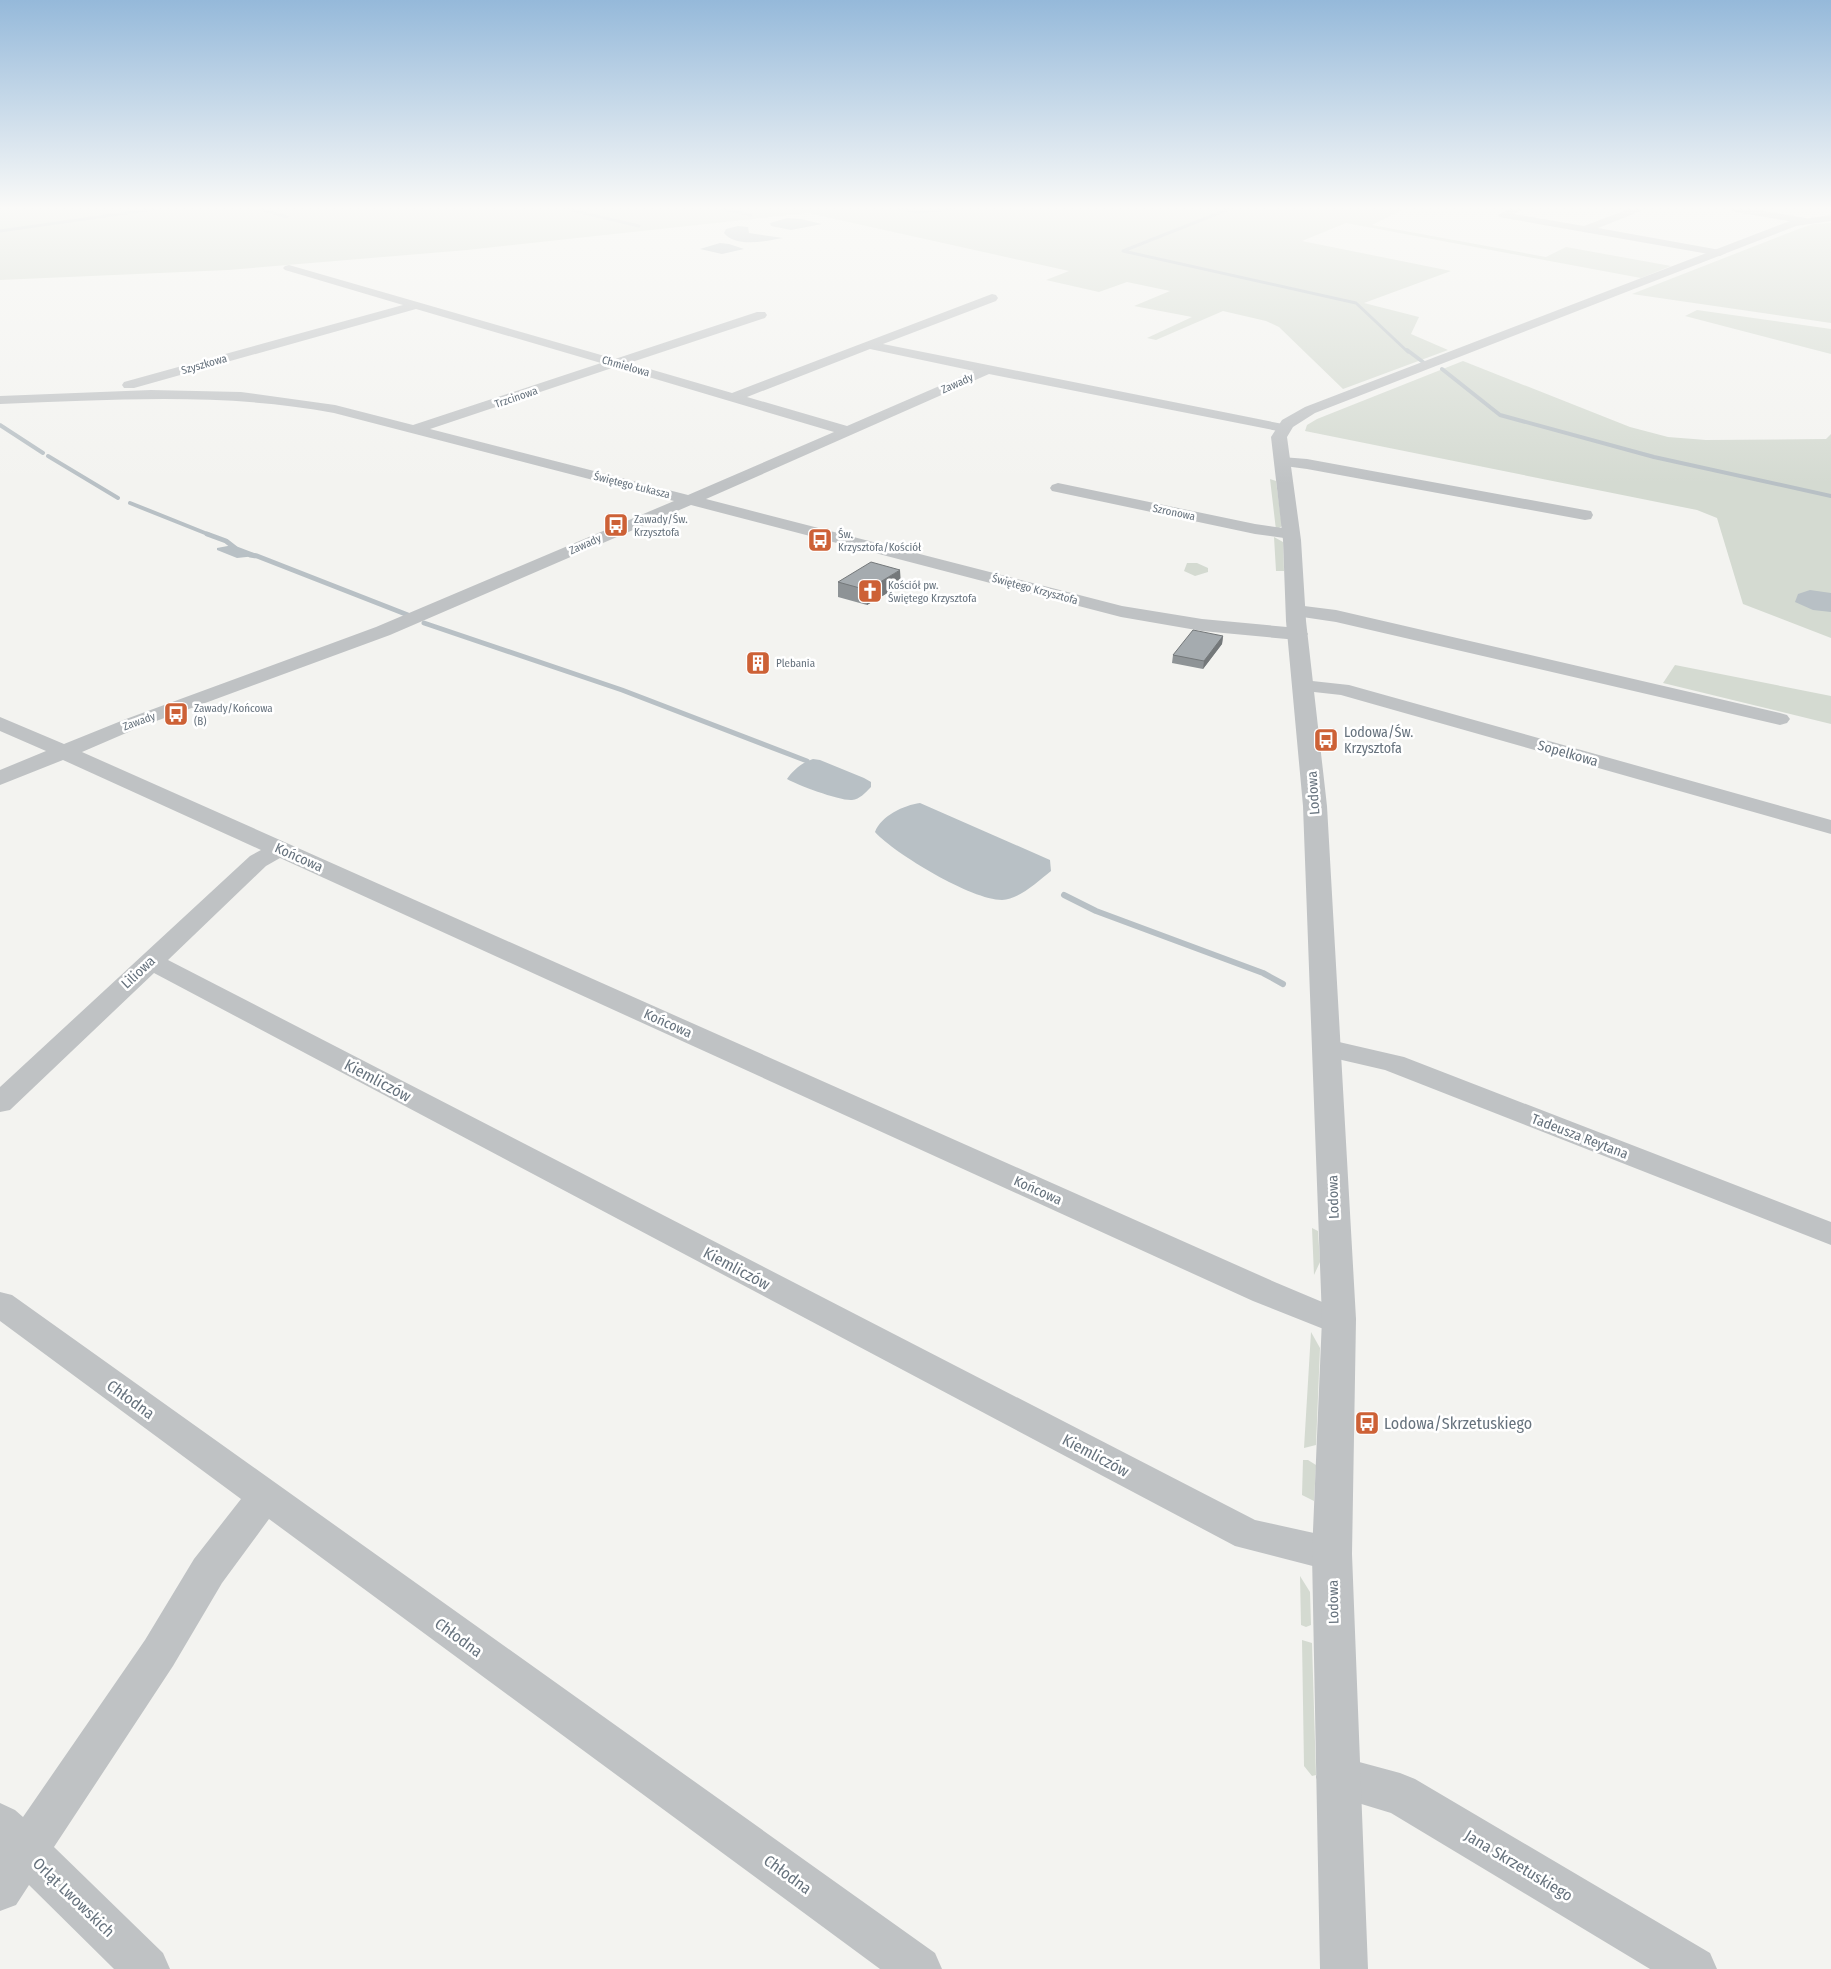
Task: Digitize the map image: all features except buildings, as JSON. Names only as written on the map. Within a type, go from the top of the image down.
[{"type":"street","name":"Chmielowa","points":[[402,301],[848,431]]},
{"type":"street","points":[[734,397],[985,301]]},
{"type":"street","points":[[988,370],[1284,428],[1293,419],[1310,410],[1595,301]]},
{"type":"street","name":"Szyszkowa","points":[[112,395],[115,390],[122,387],[416,305]]},
{"type":"street","name":"Trzcinowa","points":[[415,429],[761,315]]},
{"type":"street","name":"Zawady","points":[[870,345],[988,370]]},
{"type":"street","name":"Zawady","points":[[0,778],[63,750],[133,723],[383,632],[988,370]]},
{"type":"street","name":"Świętego Łukasza","points":[[0,400],[185,394],[265,398],[335,409],[690,500]]},
{"type":"street","name":"Lodowa","points":[[1284,428],[1279,440],[1291,534],[1297,623],[1315,806],[1339,1319],[1332,1554],[1344,1969]]},
{"type":"street","points":[[1282,462],[1307,464],[1585,515]]},
{"type":"street","name":"Szronowa","points":[[1058,488],[1255,529],[1291,534]]},
{"type":"street","name":"Świętego Krzysztofa","points":[[690,500],[1121,611],[1202,625],[1297,623],[1336,616],[1780,719]]},
{"type":"street","name":"Sopelkowa","points":[[1303,686],[1331,687],[1351,692],[1831,827]]},
{"type":"street","name":"Końcowa","points":[[0,723],[1265,1292],[1321,1315],[1339,1319]]},
{"type":"street","name":"Liliowa","points":[[0,1103],[258,861],[281,848]]},
{"type":"street","name":"Kiemliczów","points":[[150,961],[1248,1535],[1332,1554]]},
{"type":"street","name":"Tadeusza Reytana","points":[[1326,1048],[1394,1063],[1831,1234]]},
{"type":"street","name":"Chłodna","points":[[0,1304],[919,1969]]},
{"type":"street","points":[[0,1889],[13,1838],[159,1652],[208,1571],[265,1496]]},
{"type":"street","name":"Jana Skrzetuskiego","points":[[1337,1778],[1400,1794],[1694,1969]]},
{"type":"street","name":"Orląt Lwowskich","points":[[13,1838],[147,1969]]},
{"type":"shaded area","points":[[1146,301],[1370,301],[1364,303],[1419,317],[1411,334],[1448,350],[1343,389],[1279,327],[1266,321],[1223,311],[1156,340],[1147,338],[1192,317],[1134,306]]},
{"type":"shaded area","points":[[1679,301],[1831,301],[1831,323]]},
{"type":"shaded area","points":[[1697,310],[1831,329],[1831,354],[1685,316]]},
{"type":"shaded area","points":[[1463,361],[1630,427],[1668,437],[1706,440],[1826,439],[1831,434],[1831,638],[1743,604],[1717,518],[1697,510],[1305,431],[1307,425],[1317,419]]},
{"type":"shaded area","points":[[1270,479],[1276,481],[1282,526],[1276,530]]},
{"type":"shaded area","points":[[1274,537],[1283,542],[1284,571],[1276,571]]},
{"type":"shaded area","points":[[233,545],[257,554],[257,556],[237,558],[217,550],[217,548]]},
{"type":"shaded area","points":[[1187,563],[1197,563],[1208,568],[1208,572],[1195,576],[1184,571]]},
{"type":"shaded area","points":[[1810,590],[1831,593],[1831,612],[1813,610],[1795,602],[1798,594]]},
{"type":"shaded area","points":[[1675,665],[1831,696],[1831,724],[1663,683]]},
{"type":"shaded area","points":[[813,759],[820,760],[864,778],[871,782],[871,787],[858,798],[846,800],[819,792],[787,779],[798,767]]},
{"type":"shaded area","points":[[920,803],[1050,860],[1051,871],[1022,893],[1002,900],[989,898],[954,884],[899,852],[875,832],[882,821],[894,812]]},
{"type":"shaded area","points":[[1312,1228],[1318,1231],[1320,1262],[1314,1275]]},
{"type":"shaded area","points":[[1311,1332],[1320,1348],[1316,1445],[1304,1448]]},
{"type":"shaded area","points":[[1303,1460],[1308,1460],[1316,1465],[1314,1501],[1302,1495]]},
{"type":"shaded area","points":[[1300,1576],[1310,1592],[1311,1625],[1306,1627],[1301,1625]]},
{"type":"shaded area","points":[[1302,1640],[1312,1643],[1316,1775],[1312,1776],[1304,1766]]},
{"type":"waterway","points":[[1347,301],[1356,303],[1408,352]]},
{"type":"waterway","points":[[1407,350],[1423,362]]},
{"type":"waterway","points":[[1442,369],[1500,415],[1654,457],[1831,496]]},
{"type":"waterway","points":[[0,425],[43,453]]},
{"type":"waterway","points":[[48,456],[118,498]]},
{"type":"waterway","points":[[130,503],[210,535]]},
{"type":"waterway","points":[[207,534],[226,541],[235,548]]},
{"type":"waterway","points":[[250,555],[257,556],[408,615]]},
{"type":"waterway","points":[[424,623],[622,690],[807,761]]},
{"type":"waterway","points":[[1064,895],[1096,911],[1263,973],[1283,984]]},
{"type":"place","name":"Zawady/Św. Krzysztofa","points":[[616,525]]},
{"type":"place","name":"Św. Krzysztofa/Kościół","points":[[820,540]]},
{"type":"place","name":"Kościół pw. Świętego Krzysztofa","points":[[870,591]]},
{"type":"place","name":"Plebania","points":[[758,663]]},
{"type":"place","name":"Zawady/Końcowa (B)","points":[[176,714]]},
{"type":"place","name":"Lodowa/Św. Krzysztofa","points":[[1326,740]]},
{"type":"place","name":"Lodowa/Skrzetuskiego","points":[[1367,1423]]}]
